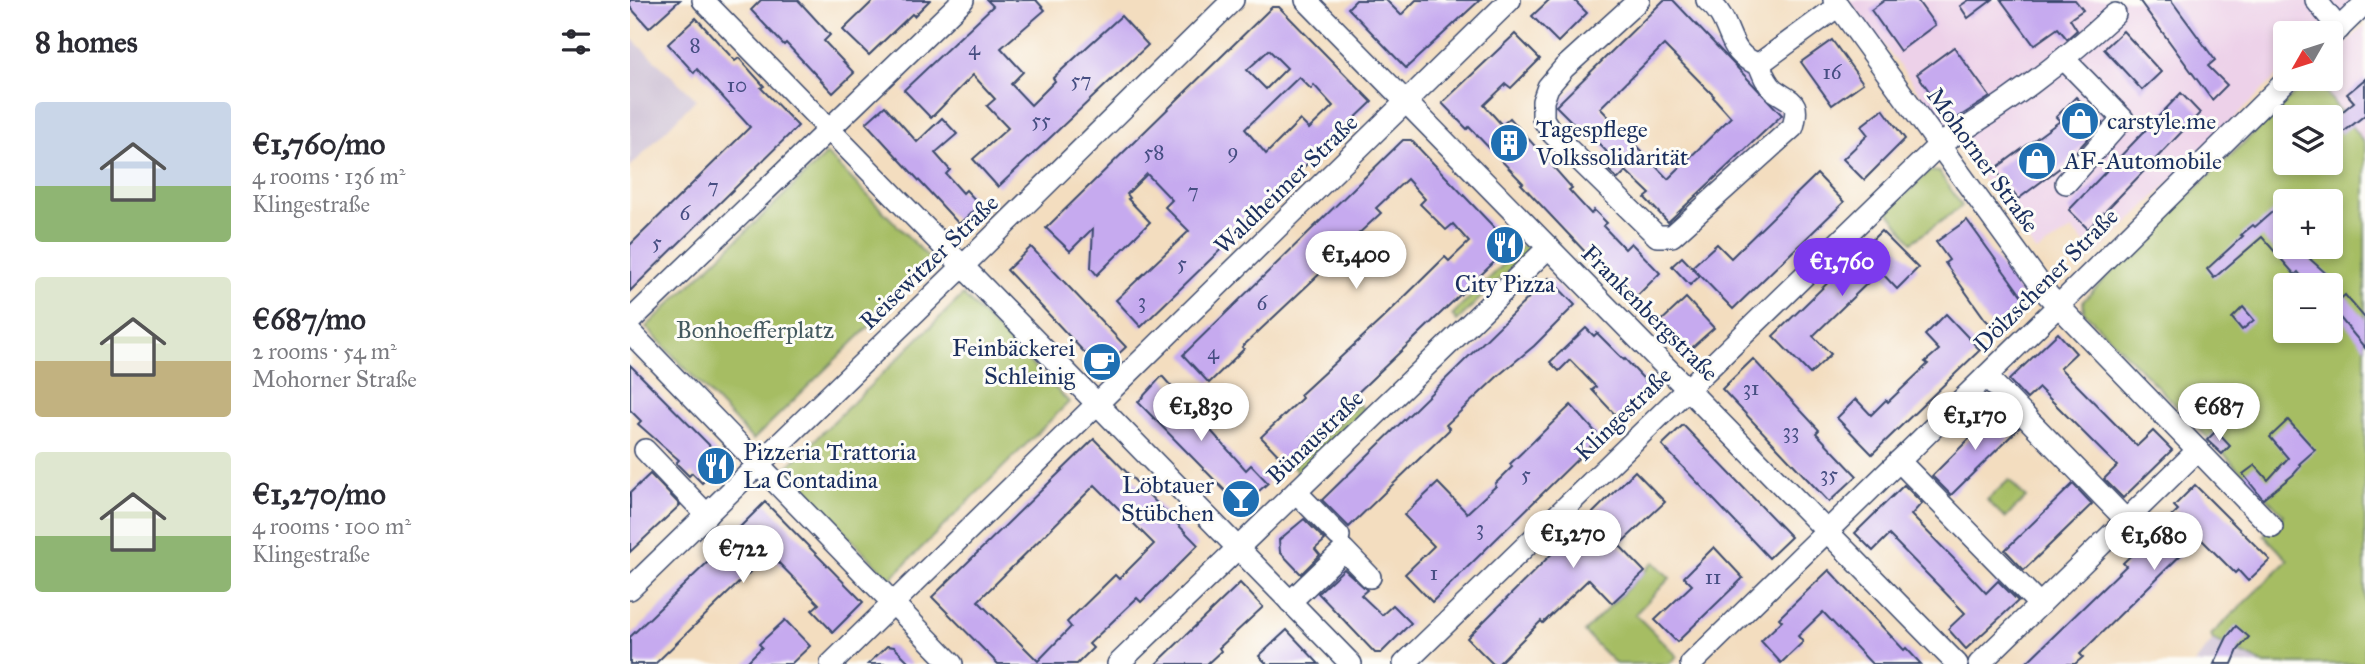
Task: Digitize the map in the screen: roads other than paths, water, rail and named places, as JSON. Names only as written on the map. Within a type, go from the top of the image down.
[{"type":"street","points":[[703,0],[1351,664]]},
{"type":"street","points":[[630,321],[963,0]]},
{"type":"street","name":"Reisewitzer Straße","points":[[630,589],[1233,0]]},
{"type":"street","name":"Frankenbergstraße","points":[[1306,0],[1957,664]]},
{"type":"street","name":"Waldheimer Straße","points":[[1098,405],[1510,0]]},
{"type":"street","points":[[1639,0],[1564,68],[1548,87],[1543,101],[1543,120],[1553,134],[1657,236],[1672,236],[1793,127],[1796,115],[1794,104],[1766,81],[1759,64]]},
{"type":"street","points":[[1707,0],[1722,16],[1738,52],[1745,60],[1759,64]]},
{"type":"street","points":[[2316,0],[2328,21]]},
{"type":"street","points":[[1759,64],[1836,3]]},
{"type":"street","name":"Mohorner Straße","points":[[1836,3],[2058,306],[2272,527]]},
{"type":"street","points":[[2343,24],[2365,3]]},
{"type":"street","name":"Klingestraße","points":[[1404,664],[1940,144],[1996,110],[2065,60],[2115,14]]},
{"type":"street","points":[[2065,60],[2123,119],[2066,183]]},
{"type":"street","name":"Dölzschener Straße","points":[[1691,664],[2276,91]]},
{"type":"street","name":"Bünaustraße","points":[[1118,664],[1549,247]]},
{"type":"street","points":[[630,332],[952,664]]},
{"type":"street","points":[[1986,376],[2126,520]]},
{"type":"street","points":[[831,664],[1098,405]]},
{"type":"street","points":[[645,450],[707,514]]},
{"type":"street","points":[[1979,664],[2198,450]]},
{"type":"street","points":[[1899,461],[2040,605]]},
{"type":"street","points":[[1296,492],[1339,536]]},
{"type":"street","points":[[1290,602],[1343,550],[1370,577]]},
{"type":"place","name":"carstyle.me","points":[[2080,121]]},
{"type":"place","name":"Tagespflege Volkssolidarität","points":[[1509,143]]},
{"type":"place","name":"AF-Automobile","points":[[2037,161]]},
{"type":"place","name":"City Pizza","points":[[1505,245]]},
{"type":"place","name":"Feinbäckerei Schleinig","points":[[1102,362]]},
{"type":"place","name":"Pizzeria Trattoria La Contadina","points":[[716,466]]},
{"type":"place","name":"Löbtauer Stübchen","points":[[1241,499]]},
{"type":"park label","name":"Bonhoefferplatz","points":[[755,330]]}]
